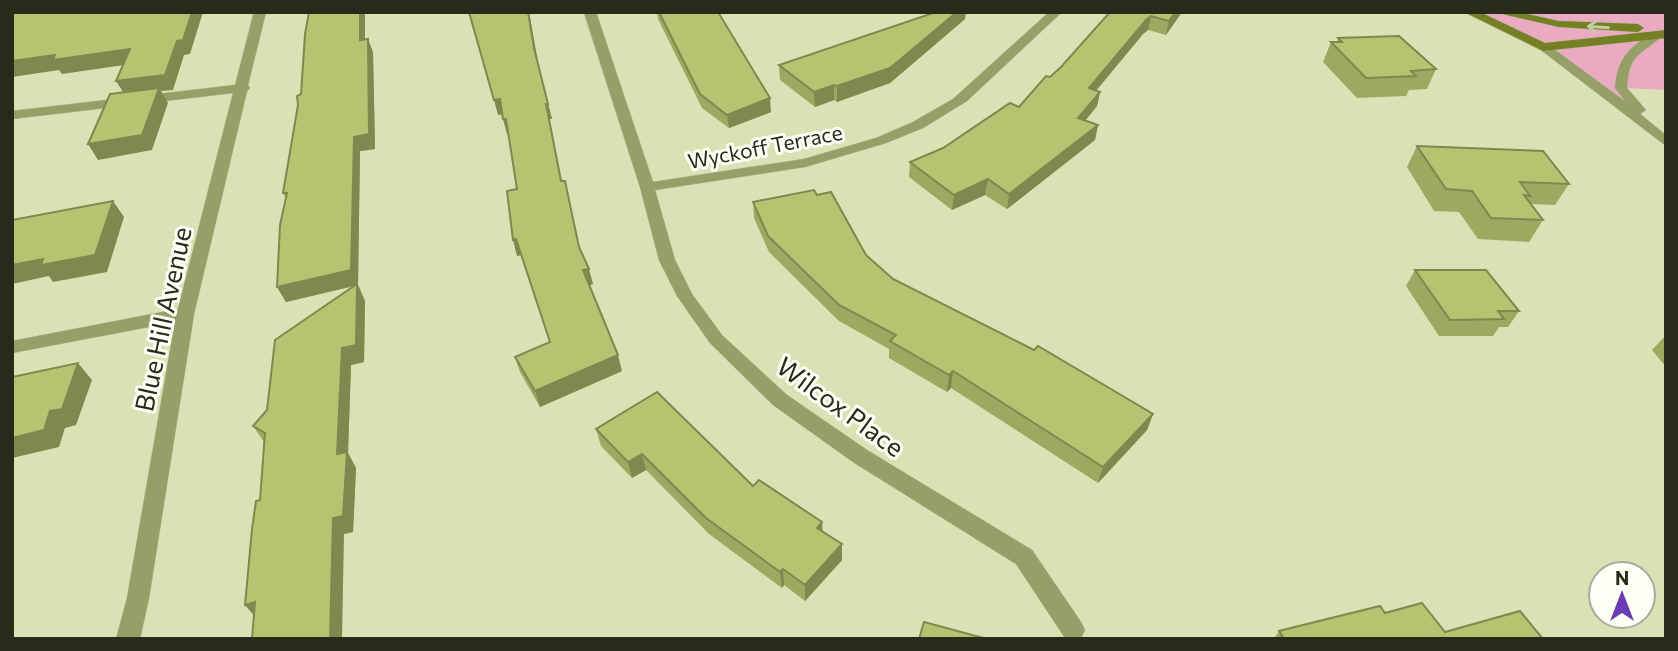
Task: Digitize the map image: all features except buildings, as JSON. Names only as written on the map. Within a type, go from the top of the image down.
[{"type":"main road","points":[[1470,12],[1542,47],[1663,33]]},
{"type":"main road","points":[[1500,12],[1562,24],[1663,33]]},
{"type":"street","name":"Blue Hill Avenue","points":[[128,639],[138,598],[185,314],[244,88],[260,12]]},
{"type":"street","name":"Wilcox Place","points":[[590,12],[647,187],[667,260],[685,296],[716,339],[780,400],[860,456],[1024,556],[1073,630]]},
{"type":"street","name":"Wyckoff Terrace","points":[[647,187],[732,177],[841,156],[897,134],[956,103],[1056,12]]},
{"type":"street","points":[[1663,33],[1628,53],[1621,70],[1621,88],[1663,140]]},
{"type":"street","points":[[1542,47],[1604,91],[1663,140]]},
{"type":"street","points":[[12,115],[244,88]]},
{"type":"street","points":[[12,347],[185,314]]},
{"type":"shaded area","points":[[1470,12],[1666,12],[1666,90],[1622,88],[1661,138],[1543,47]]}]
